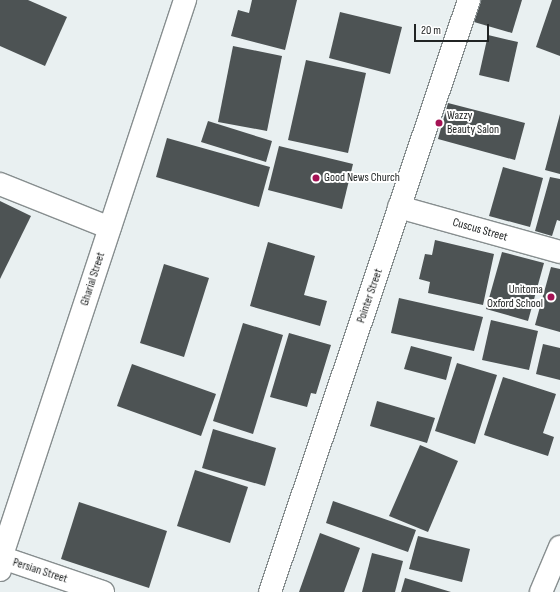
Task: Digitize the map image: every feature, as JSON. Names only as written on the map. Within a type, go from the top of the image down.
[{"type":"street","name":"Gharial Street","points":[[0,562],[185,0]]},
{"type":"street","name":"Pointer Street","points":[[270,592],[469,0]]},
{"type":"street","points":[[0,184],[110,228]]},
{"type":"street","name":"Cuscus Street","points":[[399,207],[560,252]]},
{"type":"street","points":[[542,592],[560,547]]},
{"type":"street","name":"Persian Street","points":[[0,562],[103,592]]},
{"type":"building","points":[[0,0],[28,0],[67,17],[45,66],[0,46]]},
{"type":"building","points":[[252,0],[297,0],[285,50],[231,36],[238,10],[249,13]]},
{"type":"building","points":[[481,0],[522,0],[512,33],[474,22]]},
{"type":"building","points":[[552,0],[560,0],[560,56],[536,47]]},
{"type":"building","points":[[340,12],[402,27],[390,74],[329,58]]},
{"type":"building","points":[[488,35],[518,42],[509,82],[479,75]]},
{"type":"building","points":[[233,46],[282,56],[267,131],[218,122]]},
{"type":"building","points":[[306,60],[366,73],[348,153],[288,140]]},
{"type":"building","points":[[448,103],[525,123],[515,160],[438,139]]},
{"type":"building","points":[[560,114],[560,174],[545,170]]},
{"type":"building","points":[[208,121],[272,141],[266,162],[201,142]]},
{"type":"building","points":[[167,138],[270,167],[259,207],[156,177]]},
{"type":"building","points":[[279,146],[353,164],[342,209],[268,190]]},
{"type":"building","points":[[503,167],[543,178],[530,227],[489,216]]},
{"type":"building","points":[[550,177],[560,179],[560,221],[557,220],[552,236],[535,231]]},
{"type":"building","points":[[0,201],[31,216],[0,279]]},
{"type":"building","points":[[435,240],[494,254],[483,305],[428,293],[430,282],[419,279],[425,254],[432,255]]},
{"type":"building","points":[[268,242],[315,256],[304,295],[327,301],[320,326],[250,306]]},
{"type":"building","points":[[502,252],[544,263],[528,321],[486,309]]},
{"type":"building","points":[[164,264],[209,278],[184,357],[140,343]]},
{"type":"building","name":"Unitoma Oxford School","points":[[551,267],[560,269],[560,332],[535,325]]},
{"type":"building","points":[[399,298],[483,317],[474,351],[391,333]]},
{"type":"building","points":[[491,320],[538,331],[529,370],[482,360]]},
{"type":"building","points":[[243,323],[283,335],[253,434],[213,421]]},
{"type":"building","points":[[289,333],[331,345],[316,394],[311,393],[307,407],[270,397]]},
{"type":"building","points":[[543,344],[560,348],[560,380],[536,374]]},
{"type":"building","points":[[411,346],[452,357],[446,380],[404,369]]},
{"type":"building","points":[[457,363],[497,375],[475,444],[435,431]]},
{"type":"building","points":[[132,364],[216,394],[201,436],[117,406]]},
{"type":"building","points":[[503,377],[556,394],[543,433],[554,437],[548,456],[484,435]]},
{"type":"building","points":[[377,401],[435,418],[427,443],[370,426]]},
{"type":"building","points":[[213,429],[276,448],[265,486],[202,468]]},
{"type":"building","points":[[420,445],[458,461],[428,532],[389,516]]},
{"type":"building","points":[[195,470],[248,487],[230,543],[177,526]]},
{"type":"building","points":[[333,501],[416,530],[408,552],[326,523]]},
{"type":"building","points":[[79,502],[167,531],[149,588],[61,559]]},
{"type":"building","points":[[320,533],[360,548],[344,592],[299,592]]},
{"type":"building","points":[[418,536],[470,549],[462,582],[409,569]]},
{"type":"building","points":[[372,553],[403,561],[395,592],[362,592]]},
{"type":"building","points":[[405,578],[451,592],[401,592]]},
{"type":"place","name":"Wazzy Beauty Salon","points":[[439,123]]},
{"type":"place","name":"Good News Church","points":[[316,178]]},
{"type":"place","name":"Unitoma Oxford School","points":[[551,297]]}]
